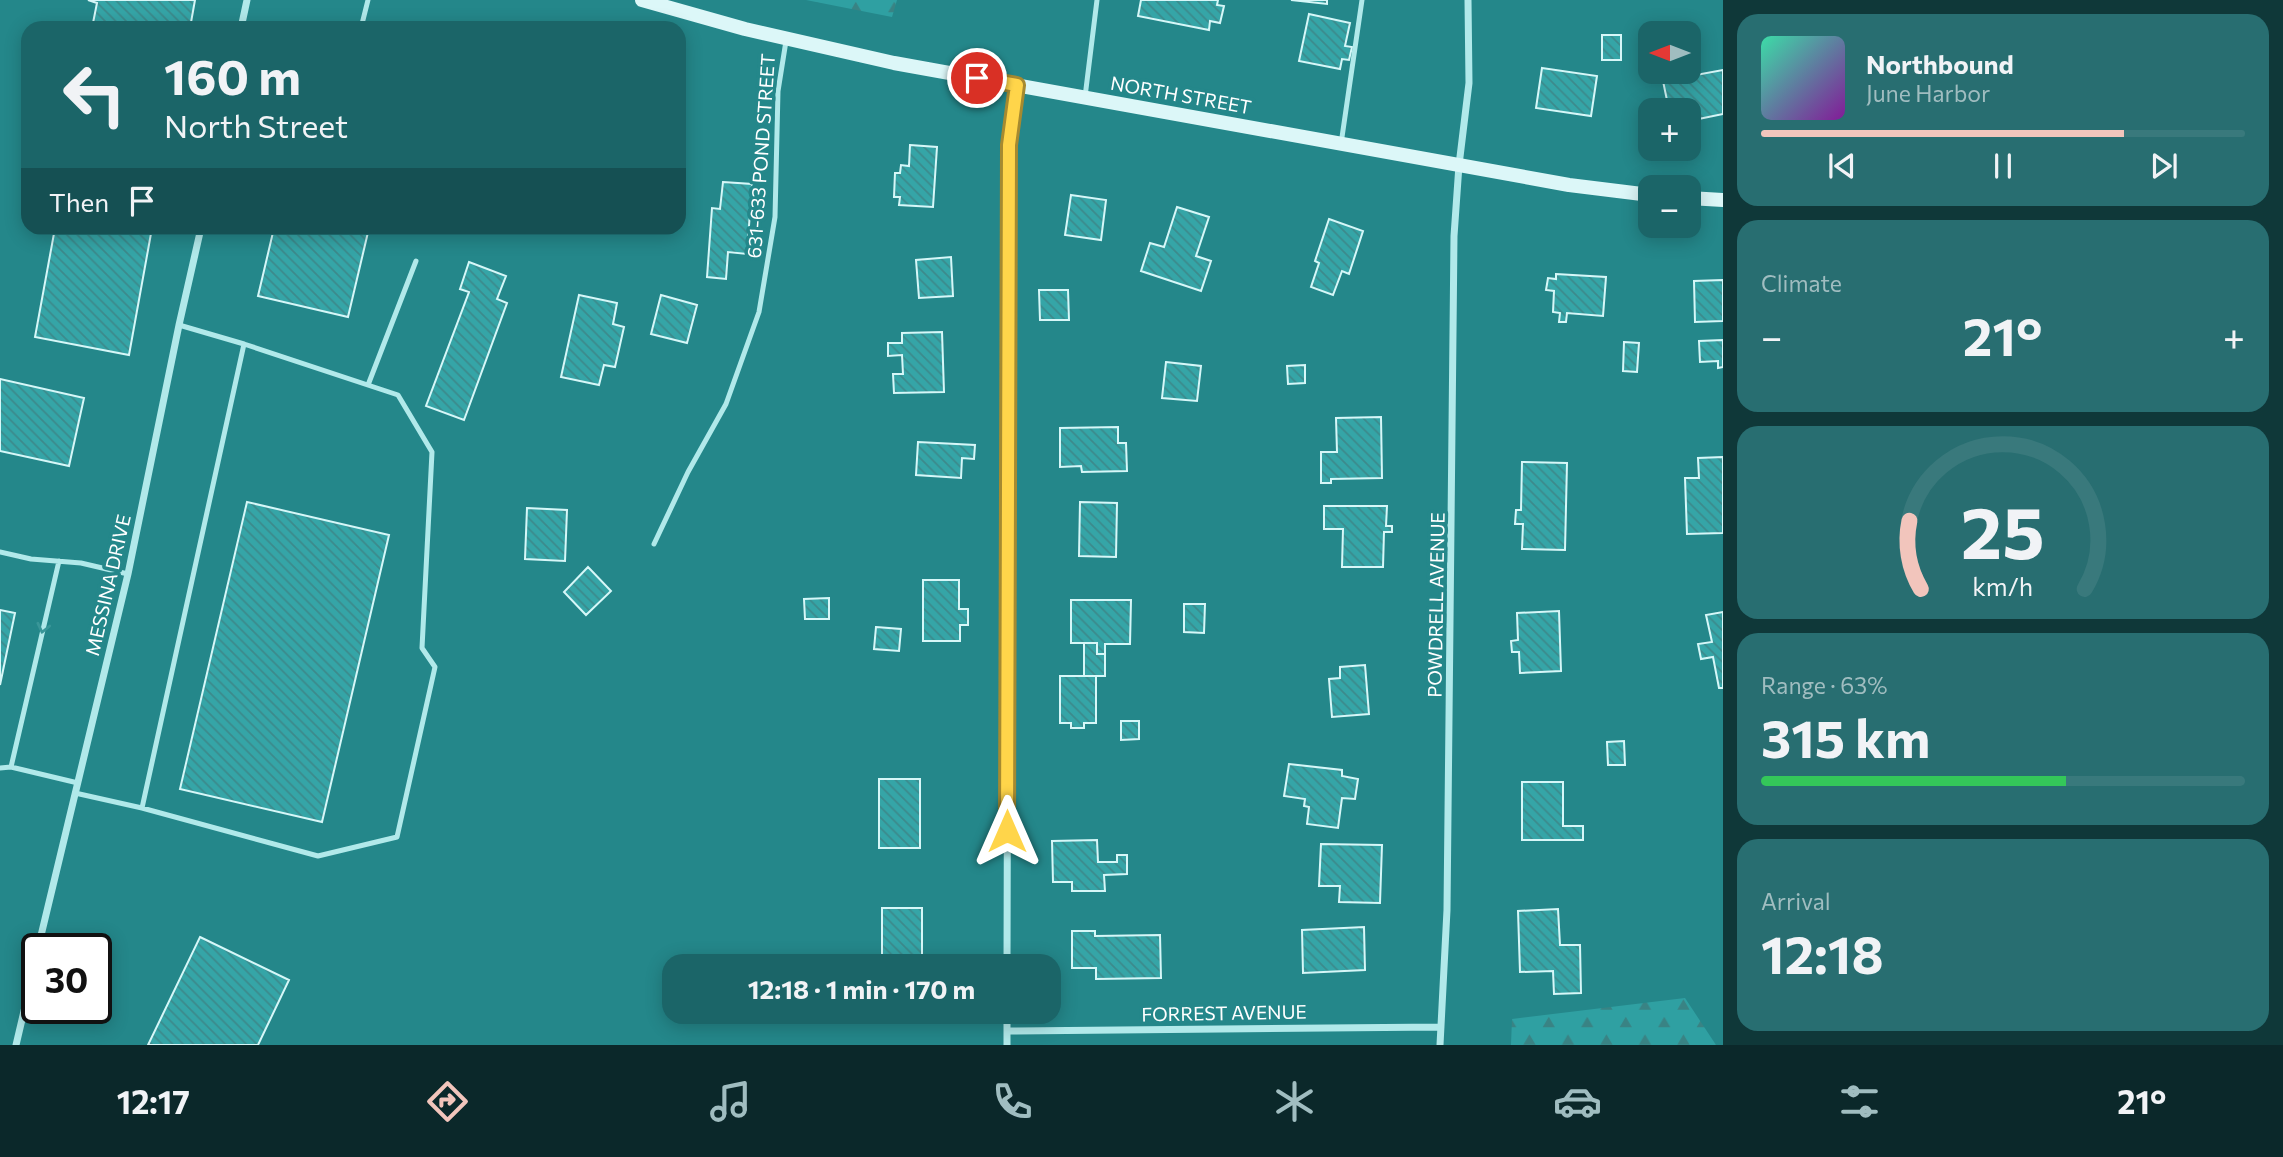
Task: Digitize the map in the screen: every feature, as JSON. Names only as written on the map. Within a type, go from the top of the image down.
[{"type":"main road","name":"NORTH STREET","points":[[642,0],[786,39],[894,63],[1569,185],[1638,194]]},
{"type":"main road","points":[[1701,199],[1723,200]]},
{"type":"street","points":[[242,21],[247,0]]},
{"type":"street","name":"POWDRELL AVENUE","points":[[1440,1045],[1447,883],[1454,236],[1469,83],[1468,0]]},
{"type":"street","points":[[1007,954],[1009,145],[1017,85]]},
{"type":"street","name":"MESSINA DRIVE","points":[[42,933],[128,574],[199,235]]},
{"type":"street","points":[[16,1045],[21,1024]]},
{"type":"street","points":[[1007,1024],[1007,1045]]},
{"type":"street","name":"FORREST AVENUE","points":[[1007,1031],[1441,1027]]},
{"type":"lane","points":[[363,21],[368,0]]},
{"type":"lane","points":[[1085,97],[1097,0]]},
{"type":"lane","points":[[1341,144],[1363,0]]},
{"type":"lane","name":"631-633 POND STREET","points":[[654,544],[688,472],[726,404],[759,312],[775,217],[778,91],[786,39]]},
{"type":"lane","points":[[368,385],[416,261]]},
{"type":"lane","points":[[75,793],[142,808],[318,856],[397,837],[435,667],[422,648],[432,452],[398,395],[179,325]]},
{"type":"lane","points":[[142,808],[244,344]]},
{"type":"lane","points":[[0,552],[31,559],[81,563],[128,574]]},
{"type":"lane","points":[[11,767],[59,561]]},
{"type":"lane","points":[[0,768],[11,767],[78,783]]},
{"type":"green space","points":[[806,0],[897,0],[892,17]]},
{"type":"green space","points":[[1685,998],[1716,1045],[1511,1045],[1512,1019]]},
{"type":"building","points":[[88,0],[195,0],[191,21],[93,21],[97,3]]},
{"type":"building","points":[[1141,0],[1218,0],[1217,5],[1224,6],[1220,23],[1210,21],[1209,30],[1138,16]]},
{"type":"building","points":[[1291,0],[1327,0],[1327,4]]},
{"type":"building","points":[[1309,14],[1350,23],[1345,46],[1352,47],[1349,60],[1342,59],[1340,69],[1299,61]]},
{"type":"building","points":[[1602,35],[1621,35],[1621,60],[1602,60]]},
{"type":"building","points":[[1542,68],[1597,76],[1591,116],[1536,108]]},
{"type":"building","points":[[1723,70],[1723,114],[1701,119],[1701,98],[1667,98],[1664,84],[1701,84],[1701,74]]},
{"type":"building","points":[[910,145],[937,147],[933,207],[899,205],[900,197],[894,197],[895,173],[900,173],[901,165],[909,166]]},
{"type":"building","points":[[723,182],[752,184],[747,254],[728,252],[726,279],[707,277],[712,208],[720,209]]},
{"type":"building","points":[[1071,195],[1106,200],[1101,240],[1065,235]]},
{"type":"building","points":[[1177,207],[1209,217],[1196,256],[1211,261],[1201,291],[1141,271],[1150,243],[1164,247]]},
{"type":"building","points":[[1329,219],[1363,231],[1349,274],[1342,271],[1333,295],[1311,287],[1319,263],[1315,261]]},
{"type":"building","points":[[54,235],[151,235],[129,355],[35,337]]},
{"type":"building","points":[[272,235],[367,235],[348,317],[258,296]]},
{"type":"building","points":[[951,257],[953,296],[919,298],[916,260]]},
{"type":"building","points":[[469,262],[506,276],[497,299],[507,303],[464,420],[426,406],[469,292],[460,289]]},
{"type":"building","points":[[1556,274],[1606,277],[1603,316],[1567,313],[1566,322],[1559,322],[1560,313],[1553,312],[1554,291],[1546,290],[1548,278],[1556,279]]},
{"type":"building","points":[[1723,280],[1723,321],[1695,322],[1694,281]]},
{"type":"building","points":[[1039,290],[1068,290],[1069,320],[1040,320]]},
{"type":"building","points":[[579,295],[617,303],[613,324],[624,327],[615,367],[604,365],[599,385],[561,377]]},
{"type":"building","points":[[661,295],[697,305],[687,343],[651,334]]},
{"type":"building","points":[[942,332],[944,392],[894,393],[893,374],[903,374],[902,355],[888,356],[888,343],[902,343],[902,333]]},
{"type":"building","points":[[1723,340],[1723,367],[1718,368],[1718,361],[1700,362],[1699,341]]},
{"type":"building","points":[[1624,342],[1639,343],[1637,372],[1623,371]]},
{"type":"building","points":[[1166,362],[1201,366],[1197,401],[1162,398]]},
{"type":"building","points":[[1305,365],[1305,383],[1288,384],[1287,366]]},
{"type":"building","points":[[0,379],[84,398],[69,466],[0,451]]},
{"type":"building","points":[[1381,417],[1382,478],[1331,479],[1331,483],[1321,483],[1321,452],[1337,452],[1336,418]]},
{"type":"building","points":[[1118,427],[1118,443],[1126,443],[1127,471],[1082,472],[1081,466],[1060,467],[1060,428]]},
{"type":"building","points":[[918,442],[975,445],[974,459],[962,458],[961,478],[916,475]]},
{"type":"building","points":[[1723,457],[1723,533],[1687,534],[1685,478],[1699,478],[1698,458]]},
{"type":"building","points":[[1522,462],[1567,463],[1565,550],[1522,549],[1523,524],[1515,524],[1516,510],[1521,510]]},
{"type":"building","points":[[247,502],[389,535],[322,822],[180,789]]},
{"type":"building","points":[[1080,502],[1117,503],[1116,557],[1079,556]]},
{"type":"building","points":[[1324,506],[1387,506],[1386,526],[1392,526],[1392,532],[1384,532],[1383,567],[1342,567],[1343,529],[1324,529]]},
{"type":"building","points":[[527,508],[567,510],[565,561],[525,559]]},
{"type":"building","points":[[588,567],[611,591],[586,615],[564,592]]},
{"type":"building","points":[[923,580],[959,580],[959,609],[968,609],[968,625],[960,625],[960,641],[923,641]]},
{"type":"building","points":[[829,598],[829,619],[805,619],[804,599]]},
{"type":"building","points":[[1071,600],[1131,600],[1130,644],[1105,644],[1105,654],[1097,654],[1097,643],[1071,643]]},
{"type":"building","points":[[1184,604],[1205,604],[1204,633],[1184,632]]},
{"type":"building","points":[[0,610],[15,613],[0,685]]},
{"type":"building","points":[[1559,611],[1561,671],[1520,673],[1519,652],[1512,652],[1511,641],[1518,640],[1517,613]]},
{"type":"building","points":[[1723,612],[1723,688],[1719,688],[1713,657],[1701,659],[1698,644],[1712,642],[1706,615]]},
{"type":"building","points":[[876,627],[901,629],[899,651],[874,649]]},
{"type":"building","points":[[1084,643],[1097,643],[1097,654],[1105,654],[1105,676],[1084,676]]},
{"type":"building","points":[[1365,665],[1369,714],[1332,717],[1329,679],[1340,678],[1340,667]]},
{"type":"building","points":[[1060,676],[1096,676],[1096,723],[1084,723],[1084,728],[1071,728],[1071,723],[1060,723]]},
{"type":"building","points":[[1121,721],[1139,721],[1139,739],[1121,740]]},
{"type":"building","points":[[1624,741],[1625,765],[1608,765],[1607,742]]},
{"type":"building","points":[[1289,764],[1342,770],[1342,776],[1358,779],[1355,799],[1342,798],[1338,828],[1307,824],[1309,807],[1304,806],[1305,799],[1284,796]]},
{"type":"building","points":[[879,779],[920,779],[920,848],[879,848]]},
{"type":"building","points":[[1522,782],[1563,782],[1563,826],[1583,826],[1583,840],[1522,840]]},
{"type":"building","points":[[1097,840],[1098,862],[1117,862],[1117,855],[1127,855],[1127,874],[1104,875],[1105,891],[1072,891],[1072,882],[1053,882],[1052,841]]},
{"type":"building","points":[[1321,844],[1382,845],[1380,903],[1339,902],[1340,886],[1319,886]]},
{"type":"building","points":[[882,908],[922,908],[922,954],[882,954]]},
{"type":"building","points":[[1558,909],[1560,945],[1580,945],[1581,993],[1554,994],[1553,971],[1520,972],[1518,911]]},
{"type":"building","points":[[1364,927],[1365,970],[1303,973],[1302,930]]},
{"type":"building","points":[[1072,931],[1095,931],[1095,936],[1160,935],[1161,978],[1096,979],[1096,968],[1072,968]]},
{"type":"building","points":[[200,937],[289,980],[258,1045],[148,1045]]},
{"type":"route","points":[[977,78],[1017,85],[1009,145],[1007,831]]}]
